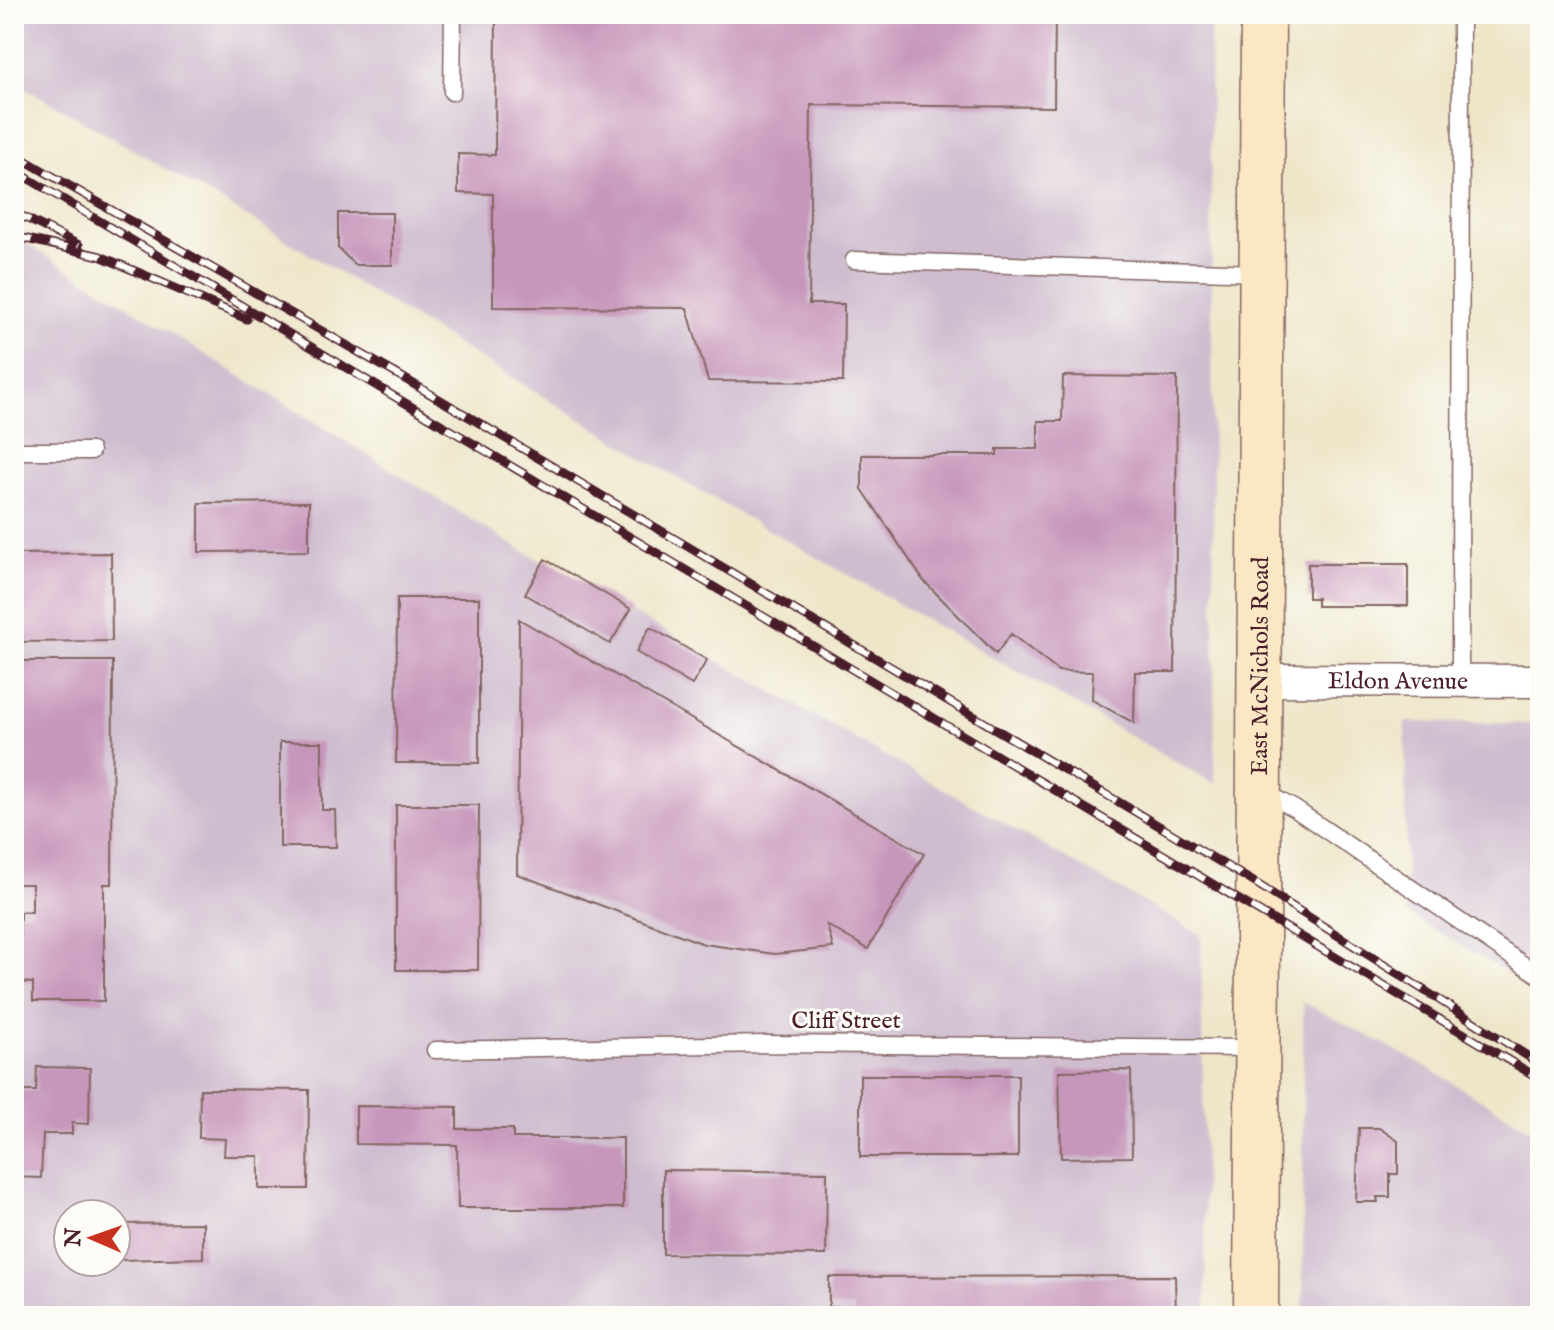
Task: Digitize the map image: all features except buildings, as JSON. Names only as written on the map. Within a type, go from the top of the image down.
[{"type":"main road","name":"East McNichols Road","points":[[1256,1316],[1263,14]]},
{"type":"street","name":"Eldon Avenue","points":[[1258,680],[1540,681]]},
{"type":"lane","points":[[452,92],[453,14]]},
{"type":"lane","points":[[1460,681],[1461,14]]},
{"type":"lane","points":[[854,260],[1261,273]]},
{"type":"lane","points":[[14,451],[91,451]]},
{"type":"lane","points":[[1259,789],[1308,818],[1540,976]]},
{"type":"lane","name":"Cliff Street","points":[[435,1050],[767,1044],[1257,1048]]},
{"type":"shaded area","points":[[14,14],[1210,14],[1215,784],[679,479],[223,202],[14,81]]},
{"type":"shaded area","points":[[14,236],[511,544],[1201,935],[1206,1316],[14,1316]]},
{"type":"shaded area","points":[[1405,722],[1540,724],[1540,992],[1406,913]]},
{"type":"shaded area","points":[[1303,1002],[1416,1061],[1540,1135],[1540,1316],[1303,1316]]},
{"type":"railway","points":[[14,154],[400,376],[1257,884],[1540,1064]]},
{"type":"railway","points":[[14,170],[1540,1079]]},
{"type":"railway","points":[[14,212],[79,245]]},
{"type":"railway","points":[[14,236],[100,256],[247,319]]}]
